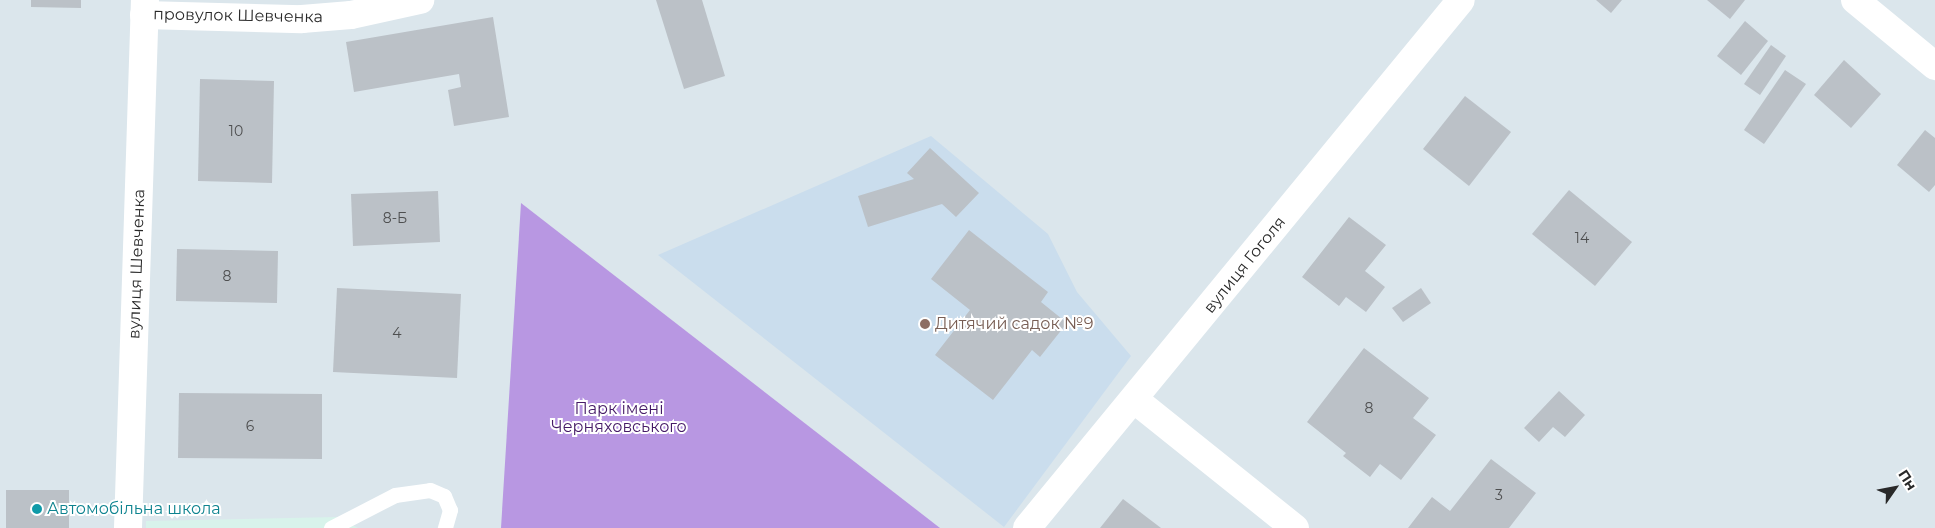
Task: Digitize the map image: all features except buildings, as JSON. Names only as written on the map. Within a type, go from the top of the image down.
[{"type":"street","name":"провулок Шевченка","points":[[145,7],[302,19],[351,14],[420,0]]},
{"type":"street","name":"вулиця Гоголя","points":[[1027,528],[1135,400],[1461,0]]},
{"type":"street","points":[[1855,0],[1935,66]]},
{"type":"street","name":"вулиця Шевченка","points":[[128,528],[145,7]]},
{"type":"street","points":[[1135,400],[1295,528]]},
{"type":"lane","points":[[331,528],[395,494],[430,490],[444,496],[450,510],[445,528]]},
{"type":"shaded area","name":"Дитячий садок №9","points":[[931,136],[1048,234],[1077,292],[1131,356],[1004,527],[658,255]]},
{"type":"shaded area","points":[[337,517],[358,528],[146,528],[146,521]]},
{"type":"green space","name":"Парк імені Черняховського","points":[[521,203],[940,528],[501,528]]},
{"type":"place","name":"Дитячий садок №9","points":[[925,324]]},
{"type":"place","name":"Автомобільна школа","points":[[37,509]]}]
